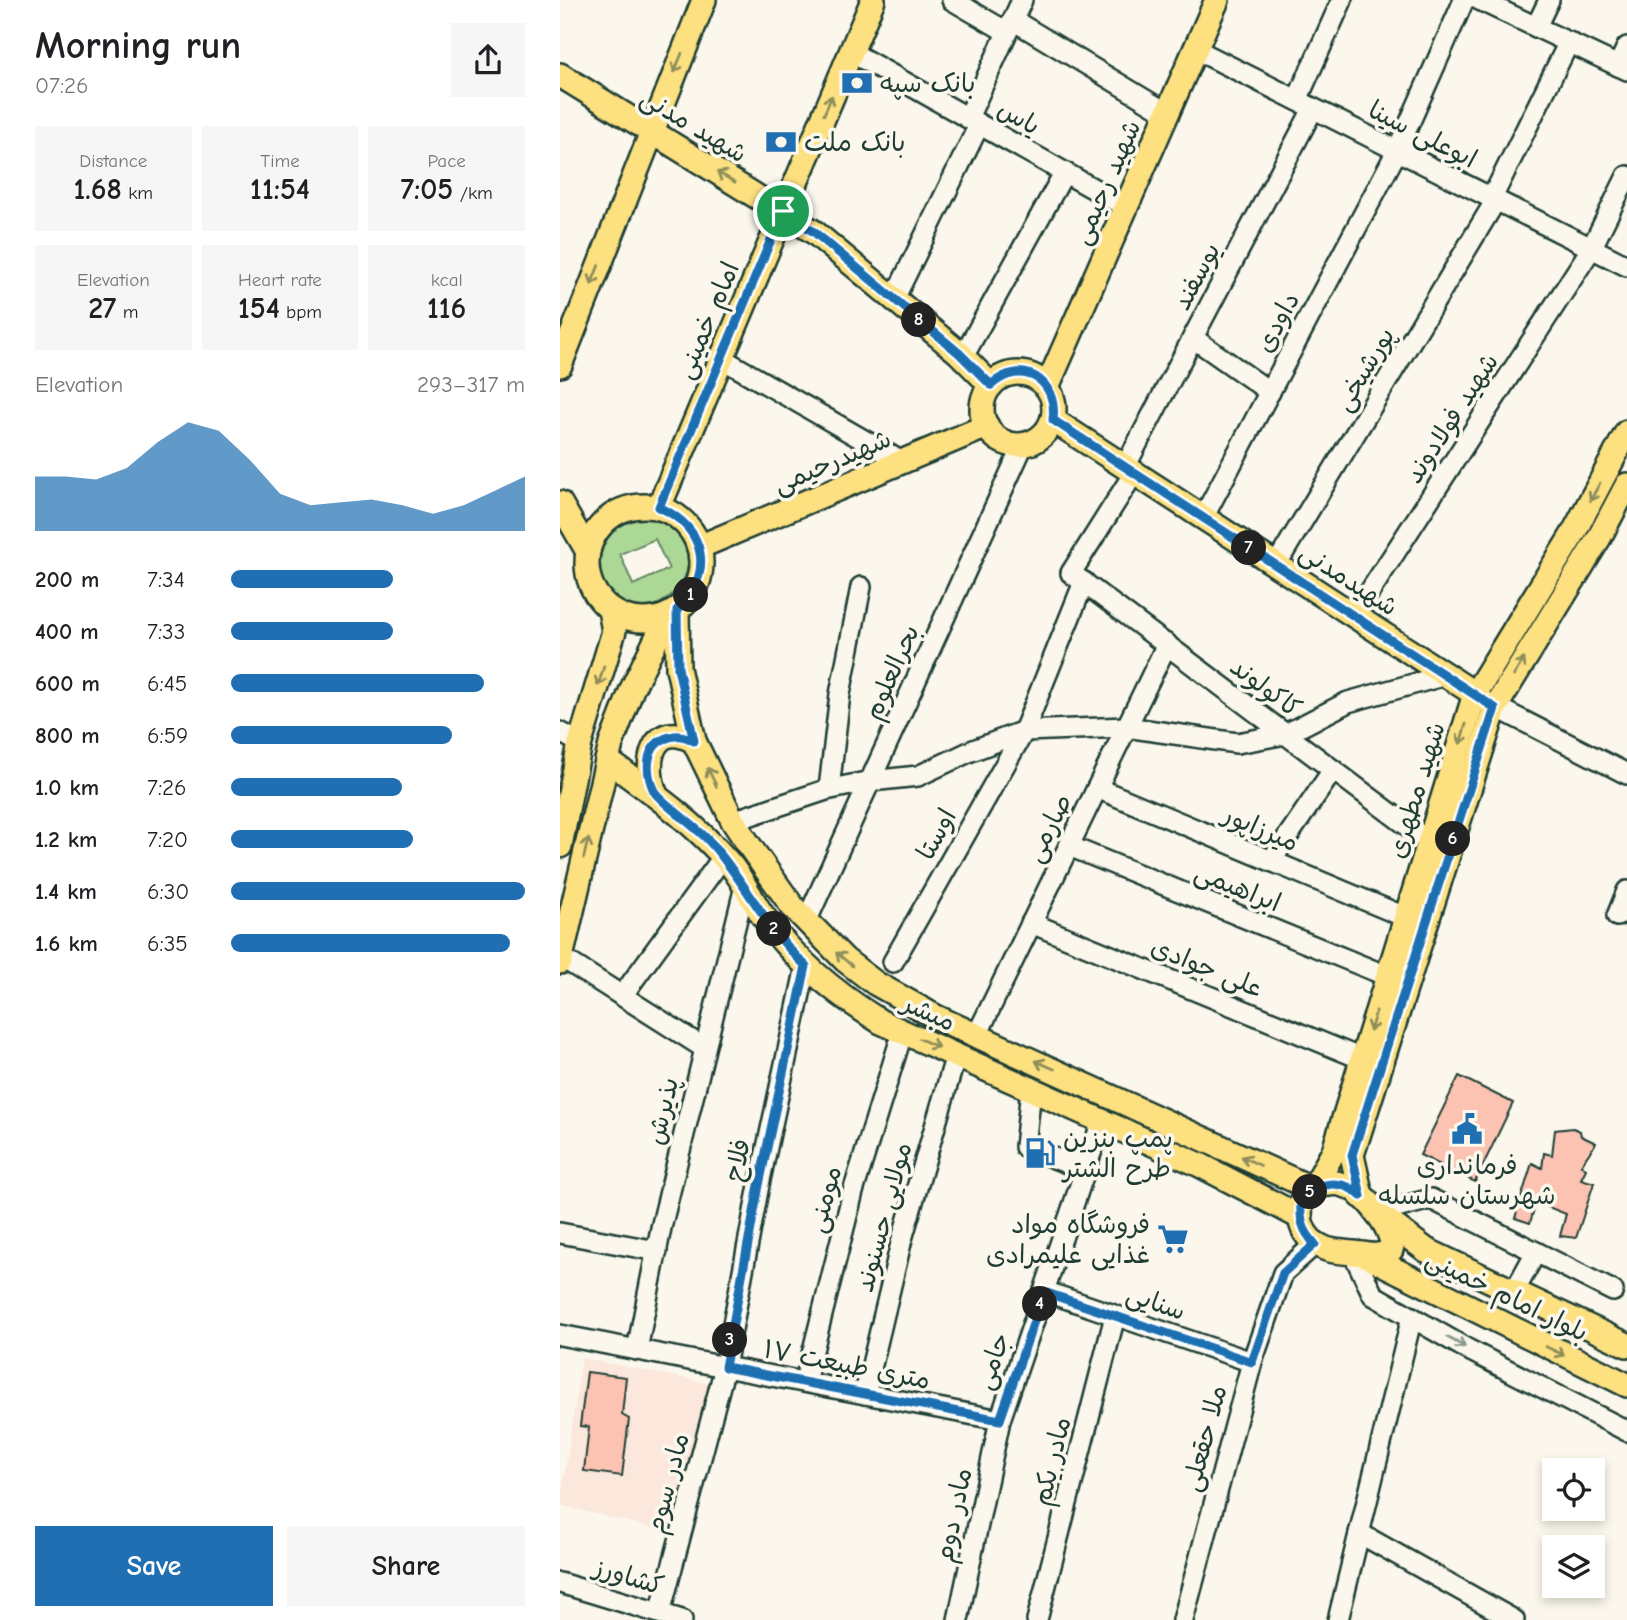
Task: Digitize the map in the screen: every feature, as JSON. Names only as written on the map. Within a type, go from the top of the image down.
[{"type":"main road","points":[[560,365],[649,132],[704,0]]},
{"type":"main road","name":"امام خمینی","points":[[659,507],[873,0]]},
{"type":"main road","name":"شهید رحیمی","points":[[1047,387],[1217,0]]},
{"type":"main road","name":"شهید مدنی","points":[[560,75],[814,232],[962,356],[991,385]]},
{"type":"main road","points":[[1019,373],[1030,374],[1047,387],[1052,397],[1053,420],[1041,436],[1023,445],[1002,441],[987,426],[982,405],[991,385],[1009,374],[1019,373]]},
{"type":"main road","name":"شهیدمدنی","points":[[1053,420],[1475,694]]},
{"type":"main road","name":"شهیدرحیمی","points":[[699,547],[987,426]]},
{"type":"main road","name":"شهید مطهری","points":[[1313,1189],[1334,1152],[1475,694],[1573,534],[1627,432]]},
{"type":"main road","name":"شهید مطهری","points":[[1361,1196],[1352,1155],[1495,708],[1599,538],[1627,485]]},
{"type":"main road","points":[[560,503],[587,550]]},
{"type":"main road","points":[[560,960],[607,760],[632,689],[672,612],[690,597],[698,582],[701,565],[699,547],[691,529],[677,515],[659,507],[640,505],[622,509],[606,519],[594,533],[587,550],[586,567],[590,583],[598,598],[610,610],[639,620],[672,612]]},
{"type":"main road","points":[[560,846],[570,737],[614,631],[610,610]]},
{"type":"main road","points":[[672,612],[678,668],[694,741],[733,821],[806,922],[845,960],[875,983],[936,1017],[1313,1189]]},
{"type":"main road","points":[[656,795],[649,778],[652,750],[659,741],[674,735],[685,736],[694,741]]},
{"type":"main road","name":"مبشر","points":[[607,760],[696,826],[723,857],[764,917],[806,966],[842,997],[881,1022],[1200,1165],[1300,1217]]},
{"type":"main road","points":[[1337,1183],[1353,1188],[1361,1196],[1377,1213],[1394,1244],[1385,1255],[1329,1250],[1315,1244],[1303,1232],[1301,1201],[1313,1189],[1337,1183]]},
{"type":"main road","name":"بلوار امام خمینی","points":[[1377,1213],[1426,1250],[1627,1345]]},
{"type":"main road","name":"بلوار امام خمینی","points":[[1358,1254],[1627,1385]]},
{"type":"street","points":[[952,0],[1010,26],[1167,113]]},
{"type":"street","points":[[894,299],[973,121],[1022,0]]},
{"type":"street","name":"یوسفند","points":[[1077,577],[1305,105],[1342,0]]},
{"type":"street","name":"داودی","points":[[1203,518],[1397,151],[1464,0]]},
{"type":"street","points":[[1479,0],[1623,68],[1627,47]]},
{"type":"street","points":[[1536,27],[1549,0]]},
{"type":"street","name":"پورشیخی","points":[[1276,565],[1494,199],[1569,42]]},
{"type":"street","name":"ابوعلی سینا","points":[[1195,49],[1627,267]]},
{"type":"street","name":"یاس","points":[[851,52],[1126,207]]},
{"type":"street","points":[[962,356],[1064,173]]},
{"type":"street","name":"شهید فولادوند","points":[[1354,616],[1591,248],[1627,176]]},
{"type":"street","points":[[1193,338],[1270,392]]},
{"type":"street","points":[[721,358],[902,462]]},
{"type":"street","name":"بحرالعلوم","points":[[806,922],[1023,445]]},
{"type":"street","name":"کاکولوند","points":[[1077,577],[1429,842]]},
{"type":"street","name":"اوستا","points":[[893,962],[1024,731],[1077,577]]},
{"type":"street","points":[[828,789],[840,694],[861,587]]},
{"type":"street","name":"صارمی","points":[[977,1035],[1167,644]]},
{"type":"street","points":[[733,821],[828,789],[870,780],[918,776],[971,751],[1024,731],[1126,727],[1237,743],[1286,734],[1348,702],[1446,676]]},
{"type":"street","points":[[1475,694],[1495,708],[1627,774]]},
{"type":"street","points":[[1271,861],[1333,770]]},
{"type":"street","name":"میرزاپور","points":[[1097,788],[1405,917]]},
{"type":"street","name":"ابراهیمی","points":[[1069,846],[1387,975]]},
{"type":"street","points":[[622,996],[723,857]]},
{"type":"street","name":"پذیرش","points":[[637,1350],[657,1251],[744,886]]},
{"type":"street","points":[[1617,916],[1627,891]]},
{"type":"street","name":"علی جوادی","points":[[1031,923],[1362,1059]]},
{"type":"street","points":[[560,960],[704,1048]]},
{"type":"street","name":"فلاح","points":[[725,1367],[759,1185],[806,966]]},
{"type":"street","name":"مومنی","points":[[805,1382],[852,1192],[902,1031]]},
{"type":"street","name":"مولایی حسنوند","points":[[865,1394],[902,1238],[956,1055]]},
{"type":"street","points":[[1031,1089],[1025,1147],[1068,1163],[1092,1150]]},
{"type":"street","name":"جامی","points":[[1000,1420],[1102,1121]]},
{"type":"street","points":[[1377,1213],[1431,1199],[1613,1291]]},
{"type":"street","points":[[560,1233],[657,1251]]},
{"type":"street","name":"ملا حقعلی","points":[[1183,1620],[1252,1362],[1283,1273],[1315,1244]]},
{"type":"street","points":[[1514,1292],[1536,1252]]},
{"type":"street","points":[[1358,1254],[1373,1295],[1627,1431]]},
{"type":"street","name":"سنایی","points":[[1044,1292],[1252,1362]]},
{"type":"street","name":"مادر یکم","points":[[1037,1620],[1115,1316]]},
{"type":"street","points":[[1338,1620],[1412,1317]]},
{"type":"street","name":"۱۷ متری طبیعت","points":[[560,1335],[1000,1420]]},
{"type":"street","name":"مادر سوم","points":[[660,1613],[725,1367]]},
{"type":"street","name":"مادر دوم","points":[[958,1620],[1000,1420]]},
{"type":"street","points":[[1359,1533],[1514,1620]]},
{"type":"street","name":"کشاورز","points":[[560,1583],[682,1620]]},
{"type":"shaded area","points":[[582,1358],[712,1384],[669,1532],[560,1505]]},
{"type":"green space","points":[[648,517],[675,531],[687,550],[687,570],[677,589],[661,602],[642,608],[622,603],[604,583],[598,558],[606,538],[625,523]],"holes":[[[655,539],[669,569],[633,585],[620,554]]]},
{"type":"building","name":"فرمانداری شهرستان سلسله","points":[[1459,1076],[1513,1103],[1475,1182],[1420,1155]]},
{"type":"building","points":[[1573,1128],[1580,1131],[1581,1136],[1596,1143],[1581,1165],[1586,1169],[1581,1179],[1594,1183],[1576,1238],[1560,1236],[1566,1214],[1536,1202],[1530,1223],[1515,1218],[1532,1163],[1542,1168],[1544,1153],[1552,1155],[1555,1130]]},
{"type":"building","points":[[587,1372],[626,1377],[622,1415],[629,1419],[622,1476],[584,1471],[589,1427],[580,1426]]},
{"type":"place","name":"بانک سپه","points":[[857,83]]},
{"type":"place","name":"بانک ملت","points":[[781,142]]},
{"type":"place","name":"فرمانداری شهرستان سلسله","points":[[1467,1129]]},
{"type":"place","name":"پمپ بنزین طرح الشتر","points":[[1040,1153]]},
{"type":"place","name":"فروشگاه مواد غذایی علیمرادی","points":[[1173,1239]]},
{"type":"route","points":[[783,211],[814,232],[959,353],[991,385],[1009,374],[1030,374],[1039,379],[1052,397],[1053,420],[1495,708],[1352,1155],[1361,1196],[1353,1188],[1337,1183],[1317,1186],[1301,1201],[1303,1232],[1315,1244],[1283,1273],[1252,1362],[1044,1292],[1000,1420],[725,1367],[759,1185],[806,966],[764,917],[731,865],[696,826],[656,795],[649,778],[649,759],[659,741],[674,735],[685,736],[694,741],[678,668],[677,610],[690,597],[698,582],[701,565],[699,547],[691,529],[677,515],[659,507],[783,211]]}]
